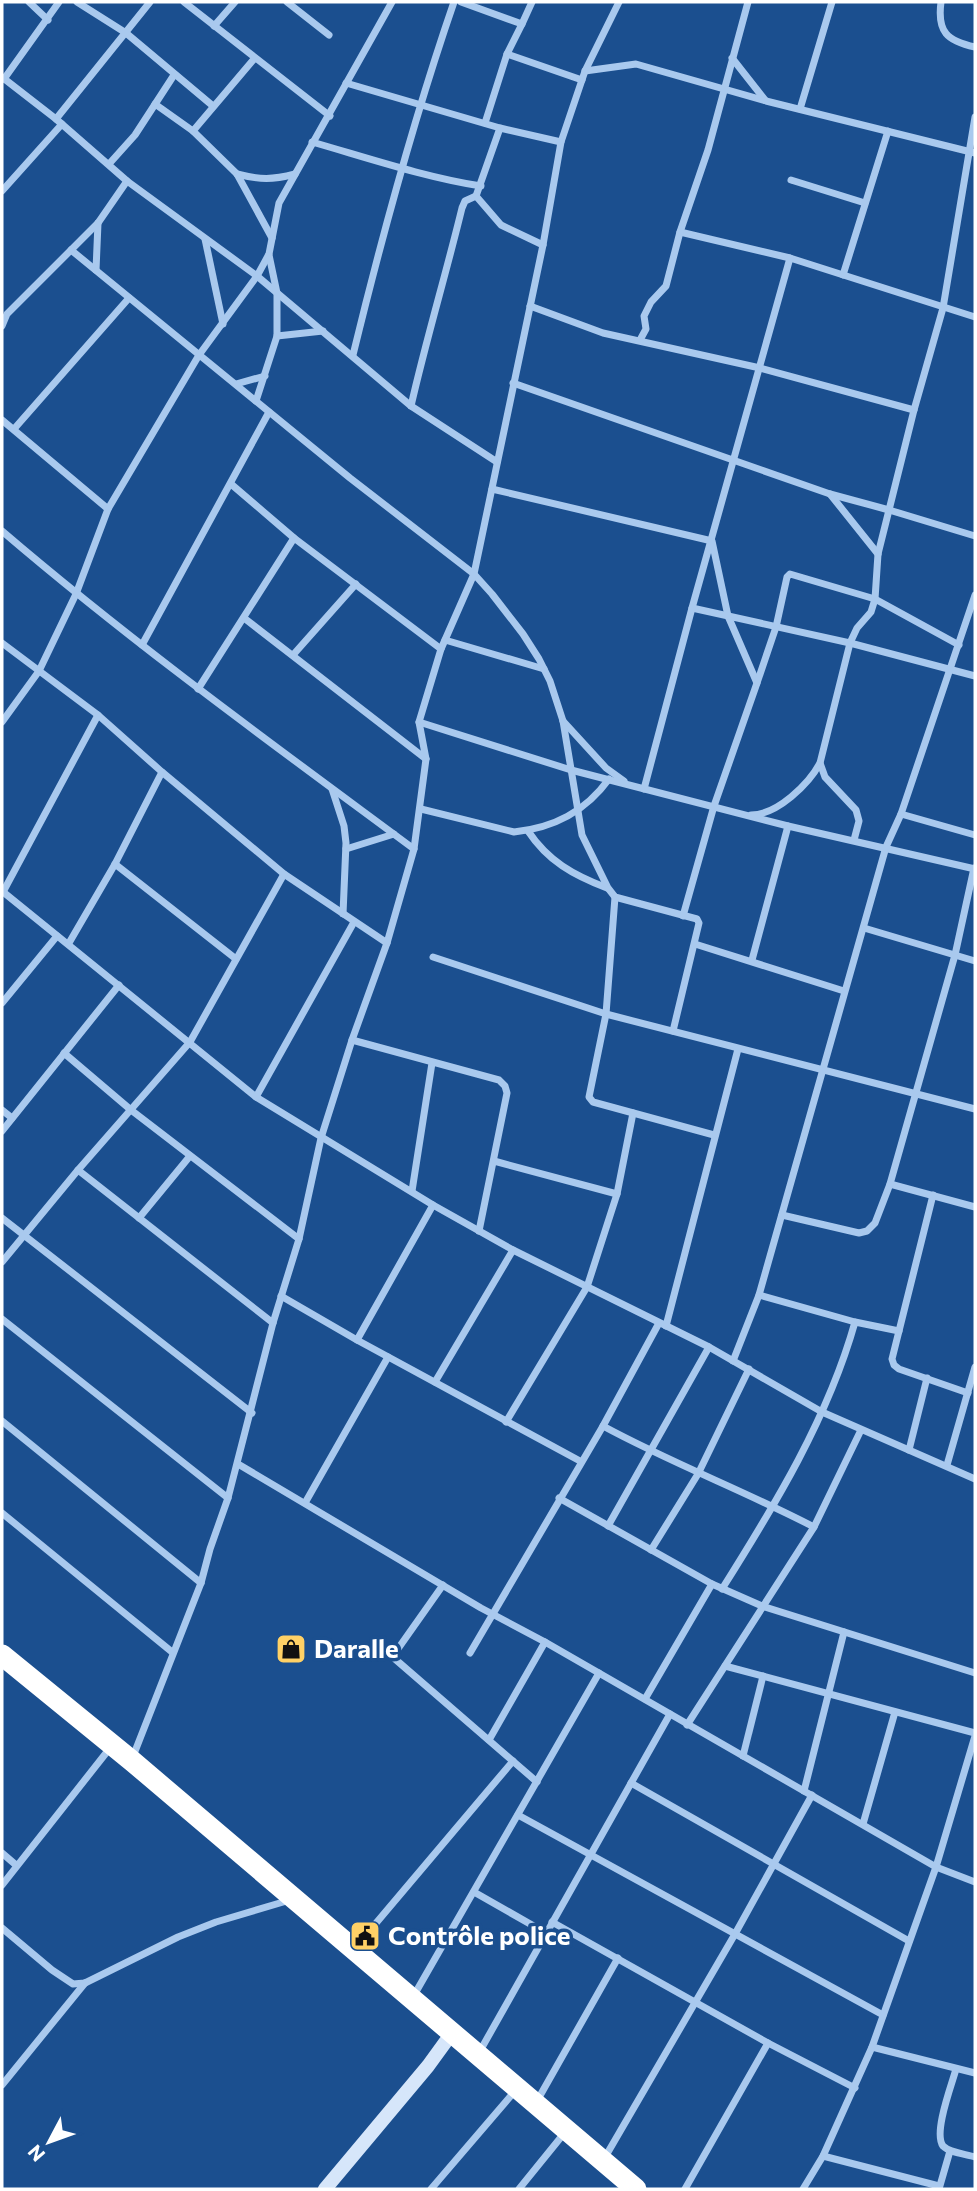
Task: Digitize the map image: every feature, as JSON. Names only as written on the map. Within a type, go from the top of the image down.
[{"type":"highway","points":[[2,1655],[132,1761],[636,2189]]},
{"type":"main road","points":[[325,2189],[428,2066],[452,2033]]},
{"type":"street","points":[[29,2],[48,20]]},
{"type":"street","points":[[59,2],[3,78],[127,181],[257,276],[411,406],[497,462]]},
{"type":"street","points":[[77,2],[125,33],[213,106]]},
{"type":"street","points":[[2,191],[59,122],[150,2]]},
{"type":"street","points":[[184,2],[330,116]]},
{"type":"street","points":[[214,26],[235,2]]},
{"type":"street","points":[[287,2],[329,35]]},
{"type":"street","points":[[2,722],[39,671],[76,594],[108,509],[199,355],[257,276],[268,254],[279,203],[312,142],[330,116],[391,2]]},
{"type":"street","points":[[353,355],[419,104],[454,2]]},
{"type":"street","points":[[461,2],[522,24]]},
{"type":"street","points":[[485,123],[507,54],[532,2]]},
{"type":"street","points":[[132,1761],[172,1652],[201,1583],[210,1549],[229,1499],[273,1323],[299,1239],[321,1138],[387,943],[414,849],[426,759],[419,722],[441,649],[474,574],[543,245],[561,142],[585,71],[619,2]]},
{"type":"street","points":[[640,340],[646,329],[644,316],[651,302],[666,286],[680,232],[708,150],[748,2]]},
{"type":"street","points":[[800,109],[832,2]]},
{"type":"street","points":[[941,2],[939,15],[949,38],[975,47]]},
{"type":"street","points":[[507,54],[582,80]]},
{"type":"street","points":[[732,58],[766,101]]},
{"type":"street","points":[[192,131],[254,59]]},
{"type":"street","points":[[585,71],[631,63],[766,101],[972,152]]},
{"type":"street","points":[[109,164],[135,135],[174,75]]},
{"type":"street","points":[[346,83],[500,128],[561,142]]},
{"type":"street","points":[[155,104],[192,131],[237,174],[272,239]]},
{"type":"street","points":[[745,815],[758,815],[793,796],[813,776],[820,763],[850,643],[857,628],[871,612],[875,599],[878,554],[943,308],[972,152],[975,117]]},
{"type":"street","points":[[411,406],[462,208],[465,201],[476,196],[481,186],[500,128]]},
{"type":"street","points":[[843,275],[888,131]]},
{"type":"street","points":[[312,142],[402,166],[440,180],[481,186]]},
{"type":"street","points":[[237,174],[260,180],[295,174]]},
{"type":"street","points":[[791,180],[865,203]]},
{"type":"street","points":[[2,326],[5,312],[98,223],[127,181]]},
{"type":"street","points":[[476,196],[501,225],[543,245]]},
{"type":"street","points":[[96,270],[98,223]]},
{"type":"street","points":[[680,232],[790,258],[975,317]]},
{"type":"street","points":[[205,239],[223,324]]},
{"type":"street","points":[[71,250],[428,540],[474,574],[523,634],[544,668],[563,721],[576,813],[582,835],[608,888],[615,897],[697,919],[699,923],[673,1031]]},
{"type":"street","points":[[256,401],[277,336],[277,293],[268,254]]},
{"type":"street","points":[[645,789],[692,608],[790,258]]},
{"type":"street","points":[[14,429],[129,298]]},
{"type":"street","points":[[530,306],[603,333],[760,368],[914,410]]},
{"type":"street","points":[[277,336],[323,331]]},
{"type":"street","points":[[236,384],[265,376]]},
{"type":"street","points":[[513,383],[830,494],[975,536]]},
{"type":"street","points":[[142,645],[269,412]]},
{"type":"street","points":[[2,420],[108,509]]},
{"type":"street","points":[[231,484],[294,538],[441,649]]},
{"type":"street","points":[[492,489],[712,541]]},
{"type":"street","points":[[830,494],[878,554]]},
{"type":"street","points":[[2,531],[76,594],[198,689],[414,849]]},
{"type":"street","points":[[198,689],[294,538]]},
{"type":"street","points":[[712,541],[728,616],[757,683]]},
{"type":"street","points":[[683,916],[713,806],[776,627],[787,577],[790,574],[875,599],[959,645]]},
{"type":"street","points":[[293,655],[356,583]]},
{"type":"street","points":[[733,1361],[759,1295],[886,847],[901,814],[975,595]]},
{"type":"street","points":[[692,608],[850,643],[975,676]]},
{"type":"street","points":[[244,618],[426,759]]},
{"type":"street","points":[[445,640],[544,668]]},
{"type":"street","points":[[2,643],[98,715],[284,874],[387,943]]},
{"type":"street","points":[[98,715],[3,891],[256,1097],[321,1138],[513,1250],[709,1347],[821,1412],[975,1479]]},
{"type":"street","points":[[563,721],[606,768],[627,784]]},
{"type":"street","points":[[419,722],[571,770],[788,826],[975,868],[954,955],[890,1184],[875,1223],[867,1231],[859,1233],[782,1214]]},
{"type":"street","points":[[820,763],[825,777],[856,810],[859,821],[854,840]]},
{"type":"street","points":[[69,943],[115,864],[162,772]]},
{"type":"street","points":[[421,809],[514,832],[528,831],[576,813],[598,795],[609,779]]},
{"type":"street","points":[[332,789],[344,825],[346,849],[343,915]]},
{"type":"street","points":[[901,814],[975,835]]},
{"type":"street","points":[[752,960],[788,826]]},
{"type":"street","points":[[528,831],[538,847],[569,872],[608,888]]},
{"type":"street","points":[[346,849],[394,834]]},
{"type":"street","points":[[115,864],[236,959]]},
{"type":"street","points":[[2,1262],[190,1042],[284,874]]},
{"type":"street","points":[[615,897],[606,1014],[589,1097],[593,1102],[714,1135]]},
{"type":"street","points":[[256,1097],[354,922]]},
{"type":"street","points":[[863,928],[975,961]]},
{"type":"street","points":[[2,1003],[57,936]]},
{"type":"street","points":[[695,944],[844,991]]},
{"type":"street","points":[[433,957],[606,1014],[975,1110]]},
{"type":"street","points":[[2,1131],[118,985]]},
{"type":"street","points":[[352,1040],[499,1080],[505,1086],[507,1093],[479,1231]]},
{"type":"street","points":[[470,1653],[662,1324],[738,1049]]},
{"type":"street","points":[[64,1053],[131,1110],[299,1239]]},
{"type":"street","points":[[412,1191],[432,1063]]},
{"type":"street","points":[[2,1110],[12,1118]]},
{"type":"street","points":[[506,1422],[587,1287],[617,1194],[633,1113]]},
{"type":"street","points":[[139,1218],[190,1156]]},
{"type":"street","points":[[494,1161],[617,1194]]},
{"type":"street","points":[[78,1170],[273,1323]]},
{"type":"street","points":[[890,1184],[975,1207]]},
{"type":"street","points":[[933,1195],[892,1359],[899,1369],[968,1393]]},
{"type":"street","points":[[357,1340],[433,1205]]},
{"type":"street","points":[[2,1218],[251,1413]]},
{"type":"street","points":[[435,1382],[513,1250]]},
{"type":"street","points":[[759,1295],[855,1322],[899,1331]]},
{"type":"street","points":[[281,1296],[580,1461]]},
{"type":"street","points":[[2,1319],[229,1499]]},
{"type":"street","points":[[722,1589],[774,1506],[821,1412],[855,1322]]},
{"type":"street","points":[[608,1526],[709,1347]]},
{"type":"street","points":[[304,1503],[388,1357]]},
{"type":"street","points":[[947,1465],[975,1367]]},
{"type":"street","points":[[651,1549],[698,1474],[749,1369]]},
{"type":"street","points":[[909,1450],[927,1378]]},
{"type":"street","points":[[2,1420],[201,1583]]},
{"type":"street","points":[[603,1426],[649,1451],[774,1506],[814,1527]]},
{"type":"street","points":[[687,1725],[814,1527],[861,1430]]},
{"type":"street","points":[[238,1464],[493,1614],[936,1867],[975,1882]]},
{"type":"street","points":[[559,1499],[712,1584],[762,1606],[975,1673]]},
{"type":"street","points":[[2,1513],[172,1652]]},
{"type":"street","points":[[645,1699],[712,1584]]},
{"type":"street","points":[[443,1585],[395,1653],[395,1659],[537,1782]]},
{"type":"street","points":[[804,1791],[844,1632]]},
{"type":"street","points":[[489,1740],[545,1642]]},
{"type":"street","points":[[725,1666],[975,1735],[936,1867],[872,2048],[823,2156],[803,2189]]},
{"type":"street","points":[[412,1999],[599,1673]]},
{"type":"street","points":[[743,1756],[763,1676]]},
{"type":"street","points":[[863,1824],[895,1712]]},
{"type":"street","points":[[477,2055],[670,1714]]},
{"type":"street","points":[[2,1885],[113,1745]]},
{"type":"street","points":[[354,1950],[513,1761]]},
{"type":"street","points":[[631,1783],[909,1941]]},
{"type":"street","points":[[603,2161],[812,1795]]},
{"type":"street","points":[[518,1815],[883,2015]]},
{"type":"street","points":[[2,1853],[16,1865]]},
{"type":"street","points":[[474,1892],[546,1933]]},
{"type":"street","points":[[3,1932],[73,1984],[85,1983],[178,1937],[293,1898]]},
{"type":"street","points":[[552,1922],[768,2043],[855,2088]]},
{"type":"street","points":[[535,2104],[618,1958]]},
{"type":"street","points":[[2,2085],[85,1983]]},
{"type":"street","points":[[685,2189],[768,2043]]},
{"type":"street","points":[[872,2048],[975,2073]]},
{"type":"street","points":[[956,2069],[939,2138],[943,2146],[950,2151],[975,2157]]},
{"type":"street","points":[[431,2189],[517,2088]]},
{"type":"street","points":[[519,2189],[566,2131]]},
{"type":"street","points":[[823,2156],[939,2188],[950,2151]]},
{"type":"place","name":"Daralle","points":[[291,1649]]},
{"type":"place","name":"Contrôle police","points":[[365,1936]]}]
